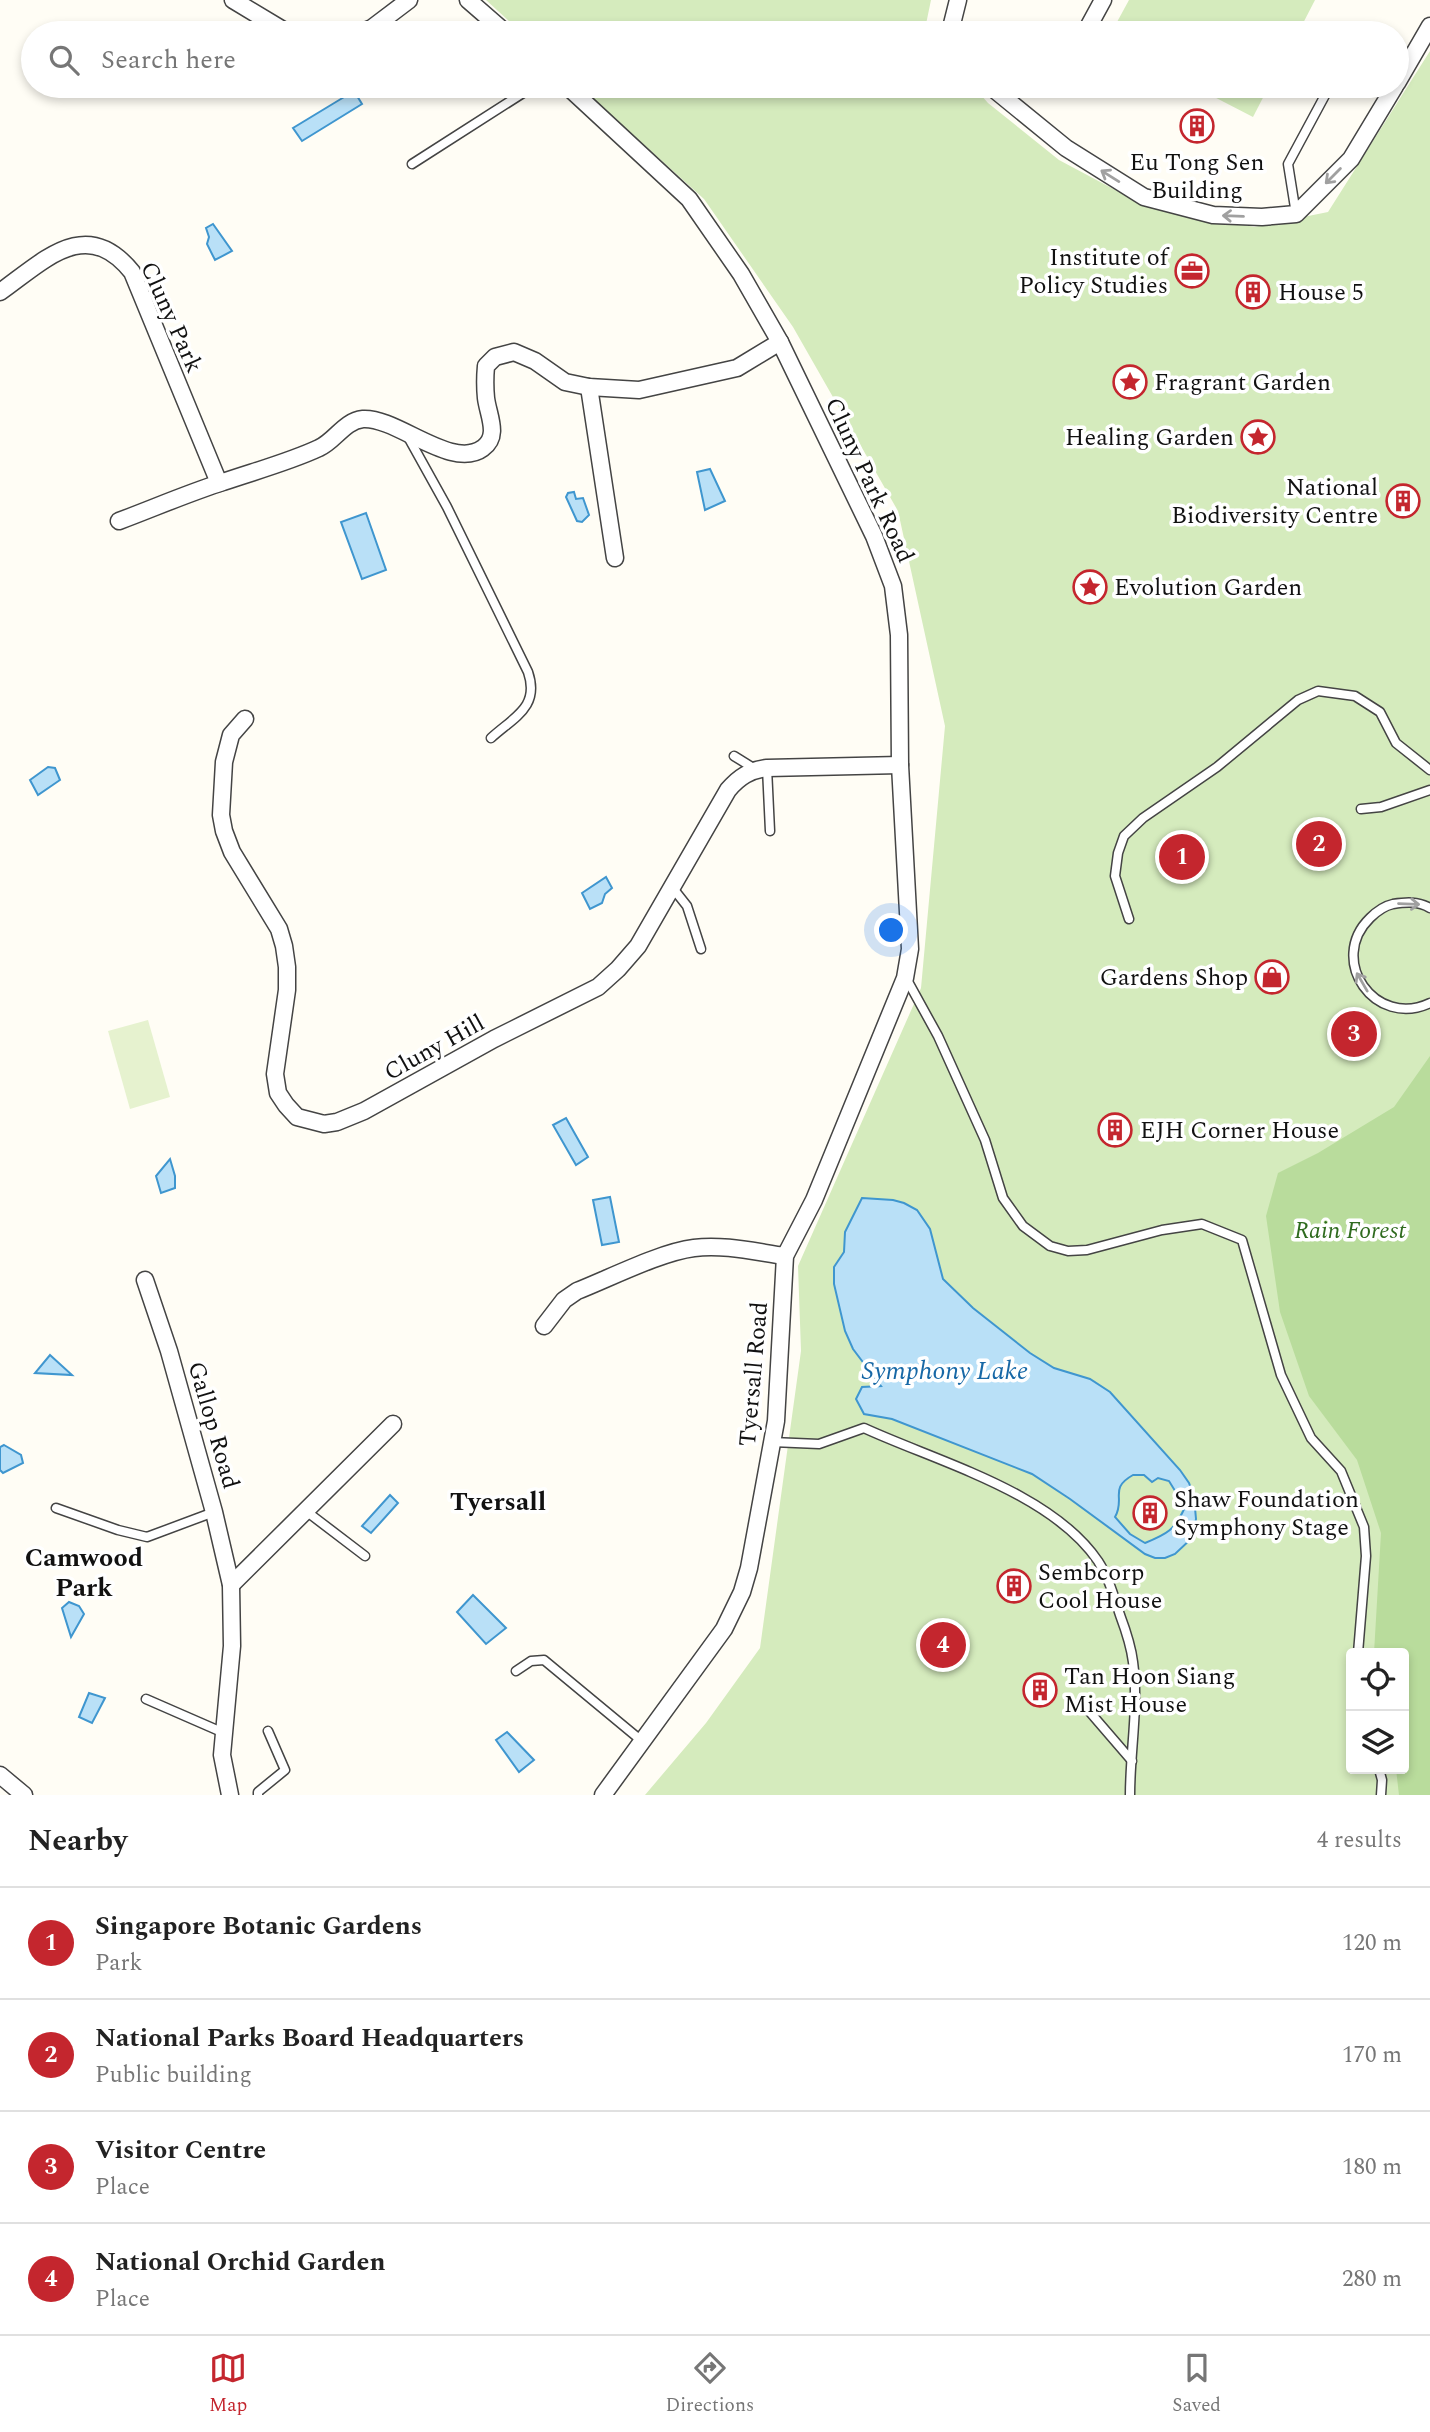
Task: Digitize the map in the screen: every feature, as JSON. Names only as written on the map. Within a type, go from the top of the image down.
[{"type":"street","points":[[233,0],[268,21]]},
{"type":"street","points":[[380,21],[409,0]]},
{"type":"street","points":[[468,0],[492,21]]},
{"type":"street","points":[[953,21],[958,0]]},
{"type":"street","points":[[1092,21],[1103,0]]},
{"type":"street","points":[[1409,62],[1430,26]]},
{"type":"street","name":"Cluny Park Road","points":[[580,98],[689,199],[741,274],[780,342],[874,536],[893,586],[899,635],[900,765],[910,949],[905,978]]},
{"type":"street","points":[[1005,98],[1066,148],[1144,197],[1213,215],[1262,217],[1296,214],[1350,159],[1387,98]]},
{"type":"street","name":"Cluny Park","points":[[0,292],[63,249],[76,244],[95,246],[120,258],[132,272],[219,483]]},
{"type":"street","points":[[119,521],[322,448],[351,423],[363,419],[386,424],[446,450],[462,454],[483,448],[490,440],[492,426],[486,400],[486,366],[502,354],[514,352],[535,360],[565,382],[589,387],[639,390],[737,368],[780,342]]},
{"type":"street","points":[[589,387],[615,558]]},
{"type":"street","name":"Cluny Hill","points":[[245,719],[231,735],[224,762],[221,815],[223,831],[232,852],[279,929],[284,946],[287,990],[275,1084],[278,1093],[297,1117],[324,1124],[337,1122],[364,1111],[494,1039],[598,987],[638,946],[728,790],[737,780],[761,768]]},
{"type":"street","points":[[761,768],[900,765]]},
{"type":"street","name":"Tyersall Road","points":[[603,1795],[724,1629],[742,1592],[749,1568],[776,1421],[785,1256],[814,1200],[905,978]]},
{"type":"street","points":[[544,1326],[570,1296],[691,1248],[710,1247],[785,1256]]},
{"type":"street","name":"Gallop Road","points":[[145,1280],[169,1351],[232,1585],[232,1646],[222,1755],[230,1795]]},
{"type":"street","points":[[232,1585],[393,1424]]},
{"type":"street","points":[[0,1775],[24,1795]]},
{"type":"lane","points":[[412,164],[515,98]]},
{"type":"lane","points":[[1296,214],[1288,164],[1324,98]]},
{"type":"lane","points":[[406,432],[447,507],[533,687],[531,702],[491,738]]},
{"type":"lane","points":[[1129,919],[1115,876],[1118,853],[1124,836],[1143,818],[1236,752],[1298,700],[1318,691],[1355,696],[1380,712],[1396,743],[1430,770]]},
{"type":"lane","points":[[734,756],[761,768],[771,831]]},
{"type":"lane","points":[[1361,809],[1396,803],[1430,790]]},
{"type":"lane","points":[[672,887],[687,906],[701,949]]},
{"type":"lane","points":[[1430,908],[1407,902],[1388,905],[1364,923],[1353,951],[1354,966],[1369,995],[1384,1005],[1401,1010],[1420,1008],[1430,1003]]},
{"type":"lane","points":[[905,978],[938,1037],[985,1140],[1003,1198],[1023,1226],[1050,1246],[1068,1251],[1087,1250],[1162,1230],[1202,1224],[1242,1240],[1281,1374],[1311,1438],[1341,1471],[1364,1527],[1366,1556],[1358,1648]]},
{"type":"lane","points":[[772,1442],[819,1444],[864,1428],[987,1479],[1030,1501],[1065,1525],[1098,1562],[1112,1588],[1129,1639],[1135,1702],[1130,1795]]},
{"type":"lane","points":[[56,1508],[118,1530],[147,1537],[214,1512]]},
{"type":"lane","points":[[306,1511],[365,1556]]},
{"type":"lane","points":[[516,1671],[531,1661],[544,1660],[643,1742]]},
{"type":"lane","points":[[146,1699],[224,1733]]},
{"type":"lane","points":[[1082,1703],[1132,1761]]},
{"type":"lane","points":[[258,1795],[258,1792],[285,1770],[268,1731]]},
{"type":"lane","points":[[1380,1774],[1381,1795]]},
{"type":"green space","points":[[486,0],[931,0],[927,21],[509,21]]},
{"type":"green space","points":[[1129,0],[1315,0],[1304,21],[1118,21]]},
{"type":"green space","points":[[1430,51],[1430,1795],[645,1795],[706,1723],[760,1648],[801,1351],[798,1266],[921,988],[945,726],[898,511],[793,327],[704,199],[592,98],[984,98],[1059,160],[1134,200],[1254,227],[1328,212],[1400,98],[1409,98],[1409,84]]},
{"type":"green space","points":[[1216,98],[1263,98],[1253,117]]},
{"type":"green space","points":[[148,1020],[170,1097],[130,1109],[108,1031]]},
{"type":"green space","name":"Rain Forest","points":[[1430,1056],[1430,1795],[1399,1795],[1397,1774],[1409,1774],[1409,1648],[1374,1648],[1381,1533],[1357,1460],[1309,1396],[1280,1312],[1266,1216],[1278,1173],[1318,1153],[1394,1107]]},
{"type":"water","points":[[342,98],[358,98],[362,104],[302,141],[293,128]]},
{"type":"water","points":[[213,224],[232,251],[215,260],[207,244],[209,237],[206,228]]},
{"type":"water","points":[[710,469],[725,501],[705,510],[697,472]]},
{"type":"water","points":[[574,492],[576,499],[583,498],[589,515],[582,522],[577,521],[566,497],[568,493]]},
{"type":"water","points":[[366,513],[386,570],[362,579],[341,522]]},
{"type":"water","points":[[48,767],[55,768],[60,780],[38,795],[30,780]]},
{"type":"water","points":[[606,877],[612,888],[605,894],[602,903],[590,909],[582,893]]},
{"type":"water","points":[[566,1118],[588,1157],[576,1165],[553,1125]]},
{"type":"water","points":[[170,1159],[175,1188],[161,1193],[156,1176]]},
{"type":"water","points":[[610,1197],[619,1242],[602,1245],[593,1200]]},
{"type":"water","name":"Symphony Lake","points":[[862,1198],[893,1200],[917,1210],[930,1229],[943,1279],[973,1308],[1030,1353],[1054,1368],[1090,1379],[1110,1392],[1180,1470],[1194,1497],[1196,1519],[1192,1538],[1175,1554],[1155,1558],[1145,1554],[1032,1474],[892,1419],[864,1414],[856,1399],[862,1387],[881,1386],[853,1349],[845,1331],[834,1284],[834,1267],[844,1252],[845,1232]],"holes":[[[1133,1475],[1144,1475],[1152,1482],[1158,1478],[1169,1481],[1185,1507],[1170,1530],[1145,1543],[1130,1534],[1115,1517],[1121,1485]]]},
{"type":"water","points":[[50,1355],[72,1375],[35,1373]]},
{"type":"water","points":[[4,1445],[21,1455],[23,1463],[3,1473],[0,1470],[0,1447]]},
{"type":"water","points":[[390,1495],[398,1503],[371,1533],[362,1526]]},
{"type":"water","points":[[473,1595],[506,1628],[486,1644],[457,1612]]},
{"type":"water","points":[[69,1602],[79,1606],[84,1614],[71,1637],[62,1608]]},
{"type":"water","points":[[89,1693],[105,1698],[92,1723],[79,1717]]},
{"type":"water","points":[[507,1732],[534,1760],[519,1772],[496,1740]]},
{"type":"place","name":"Eu Tong Sen Building","points":[[1197,126]]},
{"type":"place","name":"Institute of Policy Studies","points":[[1192,271]]},
{"type":"place","name":"House 5","points":[[1253,292]]},
{"type":"place","name":"Fragrant Garden","points":[[1130,382]]},
{"type":"place","name":"Healing Garden","points":[[1258,437]]},
{"type":"place","name":"National Biodiversity Centre","points":[[1403,501]]},
{"type":"place","name":"Evolution Garden","points":[[1090,587]]},
{"type":"place","name":"National Parks Board Headquarters","points":[[1319,844]]},
{"type":"place","name":"Singapore Botanic Gardens","points":[[1182,857]]},
{"type":"place","name":"Gardens Shop","points":[[1272,977]]},
{"type":"place","name":"Visitor Centre","points":[[1354,1034]]},
{"type":"place","name":"EJH Corner House","points":[[1115,1130]]},
{"type":"place","name":"Shaw Foundation Symphony Stage","points":[[1150,1513]]},
{"type":"place","name":"Sembcorp Cool House","points":[[1014,1586]]},
{"type":"place","name":"National Orchid Garden","points":[[943,1645]]},
{"type":"place","name":"Tan Hoon Siang Mist House","points":[[1040,1690]]},
{"type":"district","name":"Tyersall","points":[[498,1501]]},
{"type":"district","name":"Camwood Park","points":[[84,1572]]}]
